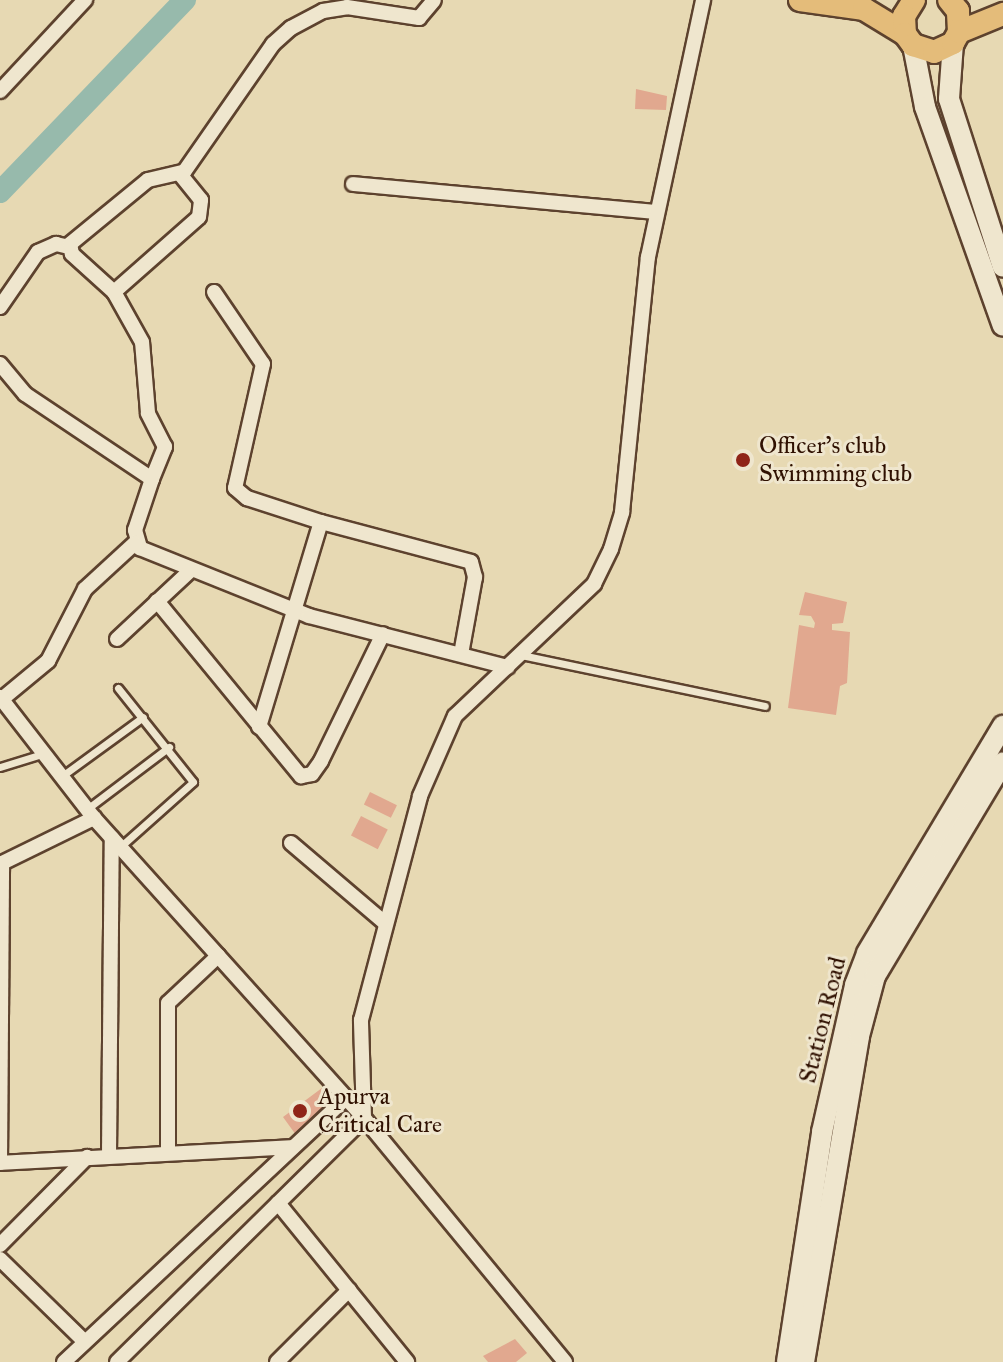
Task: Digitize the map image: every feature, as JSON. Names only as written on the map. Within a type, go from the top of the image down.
[{"type":"main road","points":[[800,0],[864,9],[934,52],[956,37],[1003,14]]},
{"type":"main road","points":[[949,0],[958,11],[949,99],[1003,267]]},
{"type":"main road","points":[[910,1],[904,16],[925,107],[1003,326]]},
{"type":"main road","name":"Station Road","points":[[804,1362],[867,953],[1001,737]]},
{"type":"main road","name":"Station Road","points":[[787,1362],[822,1132],[863,987],[884,959],[1003,762]]},
{"type":"street","points":[[0,91],[85,0]]},
{"type":"street","points":[[69,247],[148,180],[180,174],[273,44],[291,28],[323,11],[347,7],[407,20],[419,18],[434,0]]},
{"type":"street","points":[[117,1362],[364,1118],[361,1020],[420,796],[455,716],[594,584],[611,549],[622,512],[648,257],[703,0]]},
{"type":"street","points":[[114,292],[199,217],[201,200],[180,174]]},
{"type":"street","points":[[353,184],[657,212]]},
{"type":"street","points":[[0,307],[38,252],[56,244],[69,247],[114,292],[142,342],[148,413],[163,440],[135,530],[135,543],[85,589],[48,661],[1,698],[91,814],[364,1118],[565,1362]]},
{"type":"street","points":[[214,292],[258,349],[263,364],[235,488],[247,498],[321,522],[471,562],[475,577],[461,654]]},
{"type":"street","points":[[0,364],[25,394],[152,479]]},
{"type":"street","points":[[259,727],[321,522]]},
{"type":"street","points":[[135,543],[191,570],[295,610],[508,667]]},
{"type":"street","points":[[117,639],[191,570]]},
{"type":"street","points":[[157,601],[301,776],[312,774],[383,634]]},
{"type":"street","points":[[91,814],[1,863],[0,1163],[168,1151],[293,1147]]},
{"type":"street","points":[[109,1155],[116,842]]},
{"type":"street","points":[[291,843],[385,923]]},
{"type":"street","points":[[168,1151],[168,1003],[218,956]]},
{"type":"street","points":[[64,1362],[345,1099]]},
{"type":"street","points":[[0,1245],[87,1157]]},
{"type":"street","points":[[278,1203],[407,1362]]},
{"type":"street","points":[[0,1228],[16,1228]]},
{"type":"street","points":[[0,1259],[84,1341]]},
{"type":"street","points":[[277,1362],[349,1290]]},
{"type":"lane","points":[[521,655],[765,706]]},
{"type":"lane","points":[[116,842],[193,782],[169,747],[118,688]]},
{"type":"lane","points":[[62,776],[143,717]]},
{"type":"lane","points":[[91,814],[169,747]]},
{"type":"lane","points":[[0,767],[44,753]]},
{"type":"building","points":[[636,89],[667,96],[666,110],[635,109]]},
{"type":"building","points":[[805,592],[847,602],[843,623],[832,624],[832,630],[850,632],[847,683],[840,686],[836,715],[788,708],[799,625],[814,628],[815,623],[811,616],[799,615]]},
{"type":"building","points":[[370,792],[397,805],[391,818],[364,805]]},
{"type":"building","points":[[361,816],[388,830],[378,849],[351,836]]},
{"type":"building","points":[[322,1088],[326,1093],[330,1089],[340,1103],[296,1135],[283,1117]]},
{"type":"building","points":[[515,1339],[527,1353],[516,1362],[488,1362],[483,1356]]},
{"type":"waterway","points":[[0,192],[185,0]]},
{"type":"place","name":"Officer's club Swimming club","points":[[743,460]]},
{"type":"place","name":"Apurva Critical Care","points":[[300,1111]]}]
